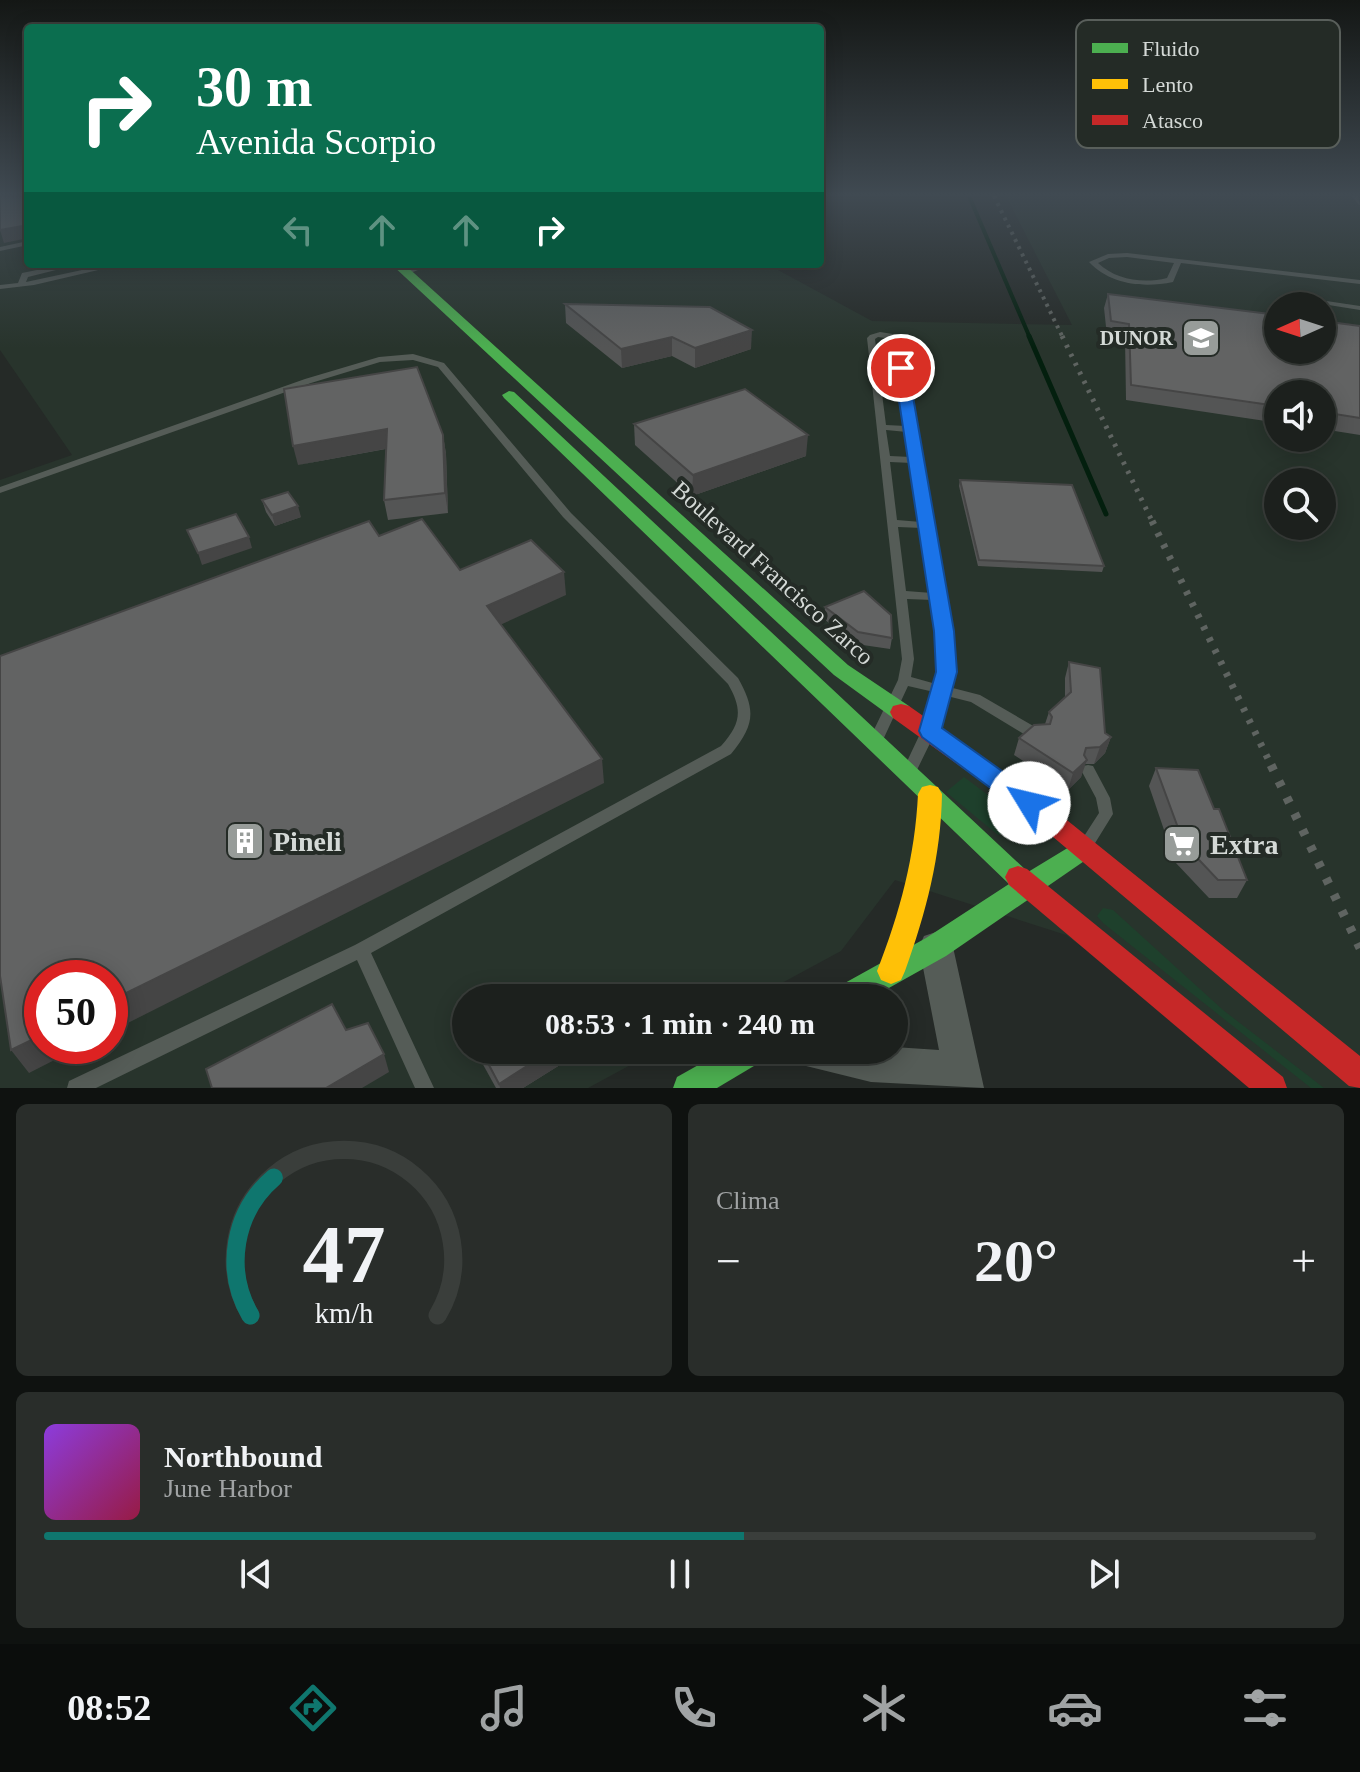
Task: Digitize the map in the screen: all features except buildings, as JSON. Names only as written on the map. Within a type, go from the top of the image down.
[{"type":"main road","name":"Boulevard Francisco Zarco","points":[[403,275],[462,349]]},
{"type":"main road","name":"Boulevard Francisco Zarco","points":[[403,275],[841,670],[1029,803],[1360,1076]]},
{"type":"main road","name":"Boulevard Francisco Zarco","points":[[495,382],[875,744],[1030,887],[1272,1088]]},
{"type":"main road","points":[[551,436],[575,428]]},
{"type":"main road","points":[[891,971],[918,899],[927,860],[930,794]]},
{"type":"main road","points":[[868,984],[936,947],[1084,848]]},
{"type":"main road","points":[[688,1088],[730,1064]]},
{"type":"street","points":[[871,1064],[963,1079],[936,947]]},
{"type":"lane","points":[[1178,261],[1170,280],[1147,282],[1113,277],[1093,262],[1116,255],[1178,261],[1360,282]]},
{"type":"lane","points":[[21,285],[25,275],[57,268]]},
{"type":"lane","points":[[0,287],[101,268]]},
{"type":"lane","points":[[1336,304],[1360,308]]},
{"type":"lane","points":[[875,744],[904,680],[908,659],[871,338],[890,335],[896,338],[938,597],[947,672],[930,731],[908,774]]},
{"type":"lane","points":[[0,490],[322,377],[379,360],[427,359],[441,365],[567,515],[733,681],[742,695],[747,714],[740,735],[726,750],[361,950],[76,1088]]},
{"type":"lane","points":[[881,427],[909,429]]},
{"type":"lane","points":[[885,459],[914,460]]},
{"type":"lane","points":[[893,523],[925,525]]},
{"type":"lane","points":[[902,595],[938,597]]},
{"type":"lane","points":[[904,680],[975,698],[1037,735]]},
{"type":"lane","points":[[1084,848],[1106,814],[1103,798],[1088,770]]},
{"type":"lane","points":[[361,950],[425,1088]]},
{"type":"shaded area","points":[[0,247],[24,247],[24,268],[774,268],[872,321],[1072,325],[1032,247],[1360,247],[1360,1088],[1272,1088],[1066,935],[895,880],[841,951],[780,984],[452,984],[452,1064],[632,1064],[588,1088],[0,1088],[0,480],[72,455],[0,350]]},
{"type":"green space","points":[[964,777],[1013,814],[1015,822],[1011,830],[998,835],[946,792]]},
{"type":"green space","points":[[1103,908],[1113,910],[1223,1010],[1324,1088],[1311,1088],[1103,923],[1097,916]]},
{"type":"waterway","points":[[991,247],[1030,338]]},
{"type":"waterway","points":[[1029,336],[1106,514]]},
{"type":"railway","points":[[1019,247],[1063,338]]},
{"type":"railway","points":[[1062,336],[1153,523]]},
{"type":"railway","points":[[1152,521],[1272,767]]},
{"type":"railway","points":[[1271,765],[1360,948]]},
{"type":"traffic: fast","points":[[401,268],[841,670],[901,712]]},
{"type":"traffic: fast","points":[[509,395],[1018,877]]},
{"type":"traffic: fast","points":[[869,984],[936,947],[1084,848]]},
{"type":"traffic: fast","points":[[688,1088],[730,1064]]},
{"type":"traffic: slow","points":[[891,971],[907,928],[924,862],[930,794]]},
{"type":"traffic: jam","points":[[901,712],[1029,803],[1360,1075]]},
{"type":"traffic: jam","points":[[1018,877],[1272,1088]]},
{"type":"place","name":"DUNOR","points":[[1201,338]]},
{"type":"place","name":"Pineli","points":[[245,841]]},
{"type":"place","name":"Extra","points":[[1182,844]]},
{"type":"route","points":[[901,368],[916,475],[944,631],[947,672],[930,731],[1029,803]]}]
